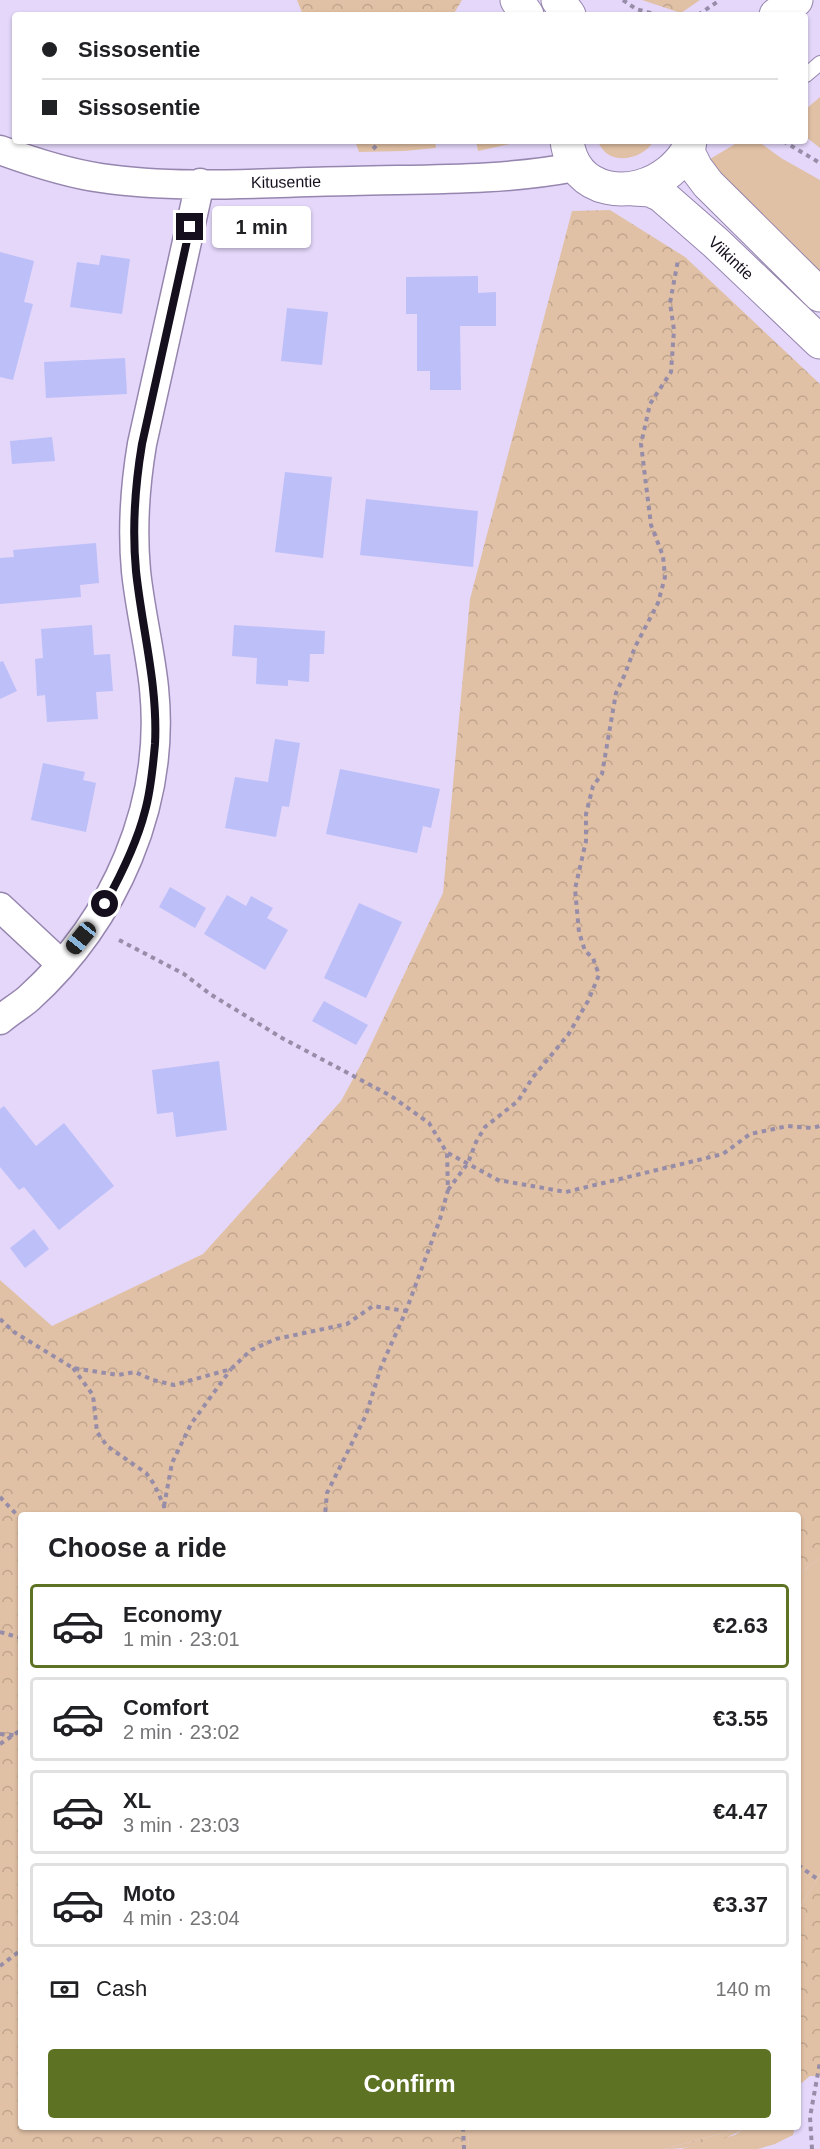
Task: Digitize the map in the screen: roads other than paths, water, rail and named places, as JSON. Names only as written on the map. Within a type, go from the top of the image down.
[{"type":"main road","points":[[780,12],[796,0]]},
{"type":"main road","points":[[634,189],[658,182],[676,166],[692,145]]},
{"type":"main road","points":[[692,145],[696,168],[708,184],[820,295]]},
{"type":"main road","name":"Viikintie","points":[[571,154],[591,181],[610,189],[650,190],[661,195],[716,243],[820,342]]},
{"type":"street","name":"Kitusentie","points":[[0,150],[46,167],[101,178],[147,183],[520,175],[571,154]]},
{"type":"street","points":[[0,1020],[29,998],[91,926],[120,877],[145,812],[155,743],[154,690],[136,572],[134,522],[136,480],[200,183]]},
{"type":"street","points":[[0,907],[61,963]]},
{"type":"lane","points":[[808,73],[820,63]]}]
